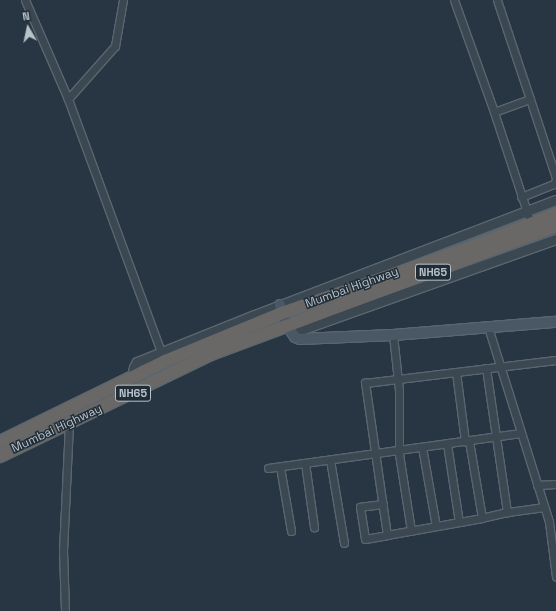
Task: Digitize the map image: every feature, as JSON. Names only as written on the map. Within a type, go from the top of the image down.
[{"type":"highway","name":"Mumbai Highway","points":[[281,309],[531,224],[556,214]]},
{"type":"highway","name":"Mumbai Highway","points":[[0,456],[69,424],[211,354],[266,333],[289,329],[310,316],[556,226]]},
{"type":"highway","name":"NH65","points":[[0,442],[132,377],[163,356],[281,309]]},
{"type":"main road","points":[[281,309],[289,329],[300,339],[393,335],[556,322]]},
{"type":"street","points":[[25,0],[68,99],[163,356]]},
{"type":"street","points":[[68,99],[115,46],[123,0]]},
{"type":"street","points":[[454,0],[494,112],[531,224]]},
{"type":"street","points":[[497,0],[556,179],[554,184],[521,197]]},
{"type":"street","points":[[494,112],[530,99]]},
{"type":"street","points":[[281,309],[556,200]]},
{"type":"street","points":[[289,329],[556,238]]},
{"type":"street","points":[[488,327],[549,522],[556,577]]},
{"type":"street","points":[[393,335],[398,379],[399,454],[411,531]]},
{"type":"street","points":[[387,535],[365,383],[556,360]]},
{"type":"street","points":[[486,368],[507,512]]},
{"type":"street","points":[[456,372],[467,441],[482,518]]},
{"type":"street","points":[[65,611],[63,550],[69,424]]},
{"type":"street","points":[[268,468],[521,433]]},
{"type":"street","points":[[447,444],[459,522]]},
{"type":"street","points":[[422,447],[436,526]]},
{"type":"street","points":[[330,460],[344,543]]},
{"type":"street","points":[[305,463],[314,527]]},
{"type":"street","points":[[280,467],[291,530]]},
{"type":"street","points":[[537,485],[556,484]]},
{"type":"street","points":[[383,504],[360,507],[365,539],[482,518],[507,512],[544,508]]}]
